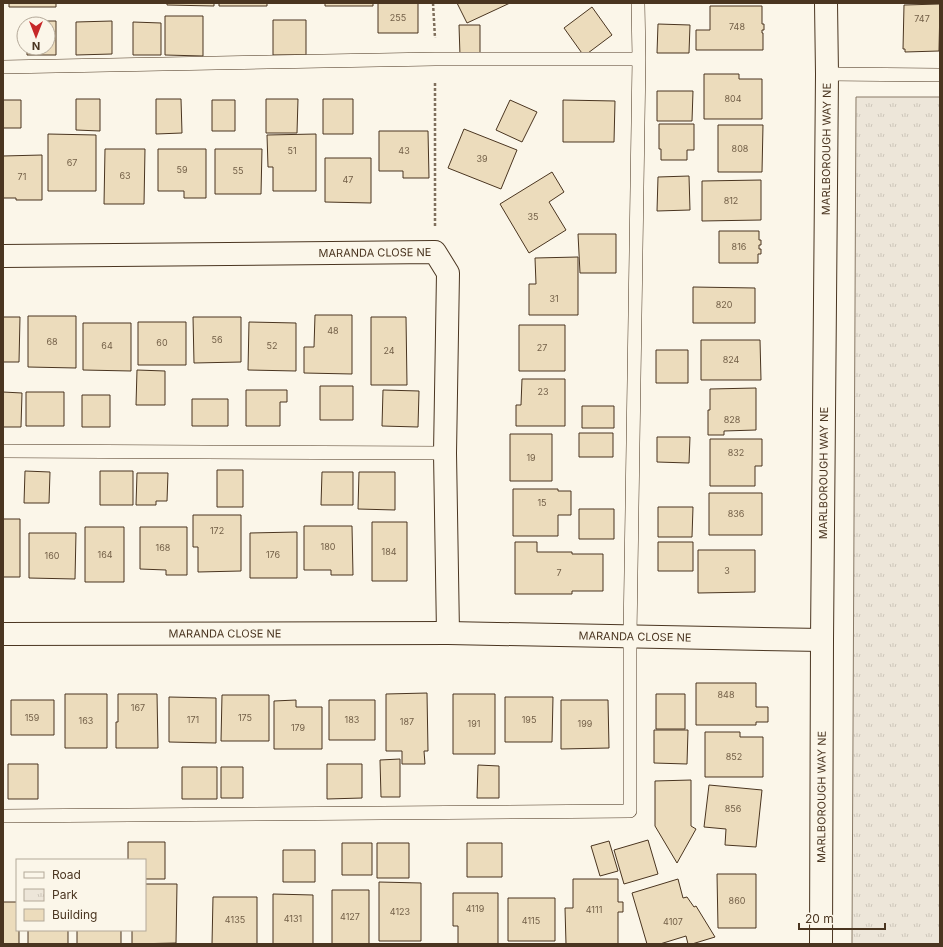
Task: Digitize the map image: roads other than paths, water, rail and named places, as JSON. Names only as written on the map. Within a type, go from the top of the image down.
[{"type":"street","name":"MARLBOROUGH WAY NE","points":[[821,944],[827,74],[826,3]]},
{"type":"street","name":"MARANDA CLOSE NE","points":[[3,256],[435,252],[448,273],[445,453],[448,633]]},
{"type":"street","name":"MARANDA CLOSE NE","points":[[3,634],[448,633],[822,640]]},
{"type":"lane","points":[[3,816],[630,811],[630,636],[639,59],[638,3]]},
{"type":"lane","points":[[3,67],[435,59],[639,59]]},
{"type":"lane","points":[[827,74],[940,75]]},
{"type":"lane","points":[[3,451],[445,453]]}]
